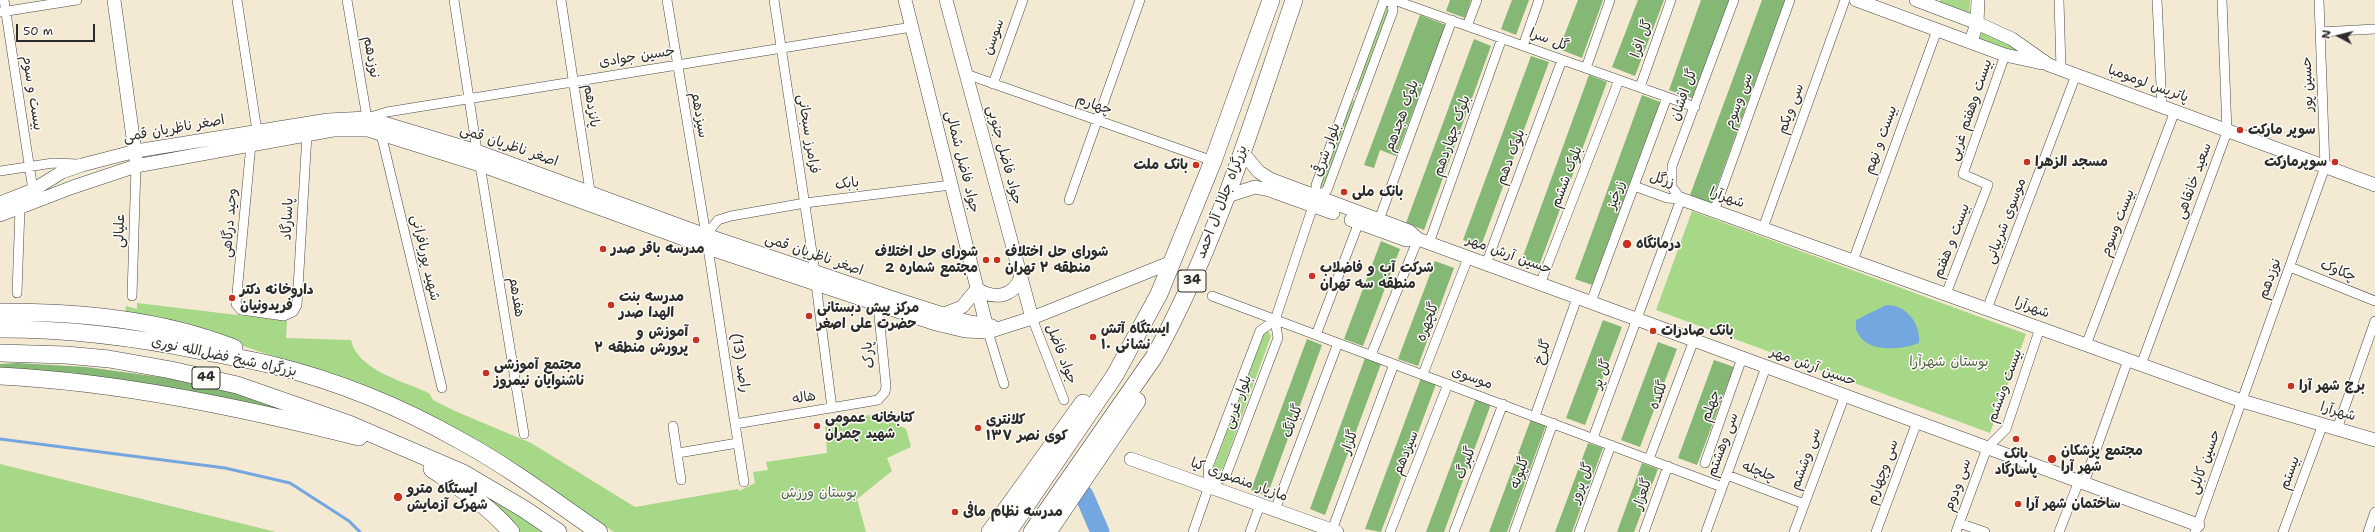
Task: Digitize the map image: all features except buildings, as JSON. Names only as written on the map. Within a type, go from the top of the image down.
[{"type":"highway","name":"بزرگراه جلال آل احمد","points":[[1008,532],[1115,375],[1159,294],[1213,161],[1271,0]]},
{"type":"highway","name":"بزرگراه جلال آل احمد","points":[[1032,532],[1154,357],[1189,289],[1242,152],[1294,0]]},
{"type":"highway","points":[[0,312],[85,315],[162,327],[232,347],[272,365]]},
{"type":"highway","name":"بزرگراه شیخ فضل‌الله نوری","points":[[0,329],[83,332],[143,339],[272,365],[334,384],[395,409],[444,432],[482,453],[599,532]]},
{"type":"highway","points":[[990,532],[1105,372],[1136,338]]},
{"type":"highway","name":"بزرگراه شیخ فضل‌الله نوری","points":[[0,353],[66,355],[109,360],[171,370],[237,385],[349,424],[463,474],[524,509],[558,532]]},
{"type":"highway","points":[[1048,532],[1148,385],[1154,357]]},
{"type":"highway","points":[[0,376],[92,385],[238,410],[401,448],[472,496],[493,513],[510,532]]},
{"type":"street","name":"بیست و سوم","points":[[4,0],[3,11],[33,190]]},
{"type":"street","points":[[3,11],[77,0]]},
{"type":"street","points":[[114,0],[136,151],[136,166]]},
{"type":"street","name":"وحید درگاهی","points":[[236,304],[253,136],[237,0]]},
{"type":"street","name":"نوزدهم","points":[[347,0],[367,118]]},
{"type":"street","points":[[454,0],[476,151],[480,165]]},
{"type":"street","name":"پانزدهم","points":[[561,0],[590,198]]},
{"type":"street","name":"سیزدهم","points":[[667,0],[676,65],[706,235]]},
{"type":"street","name":"فرامرز سبحانی","points":[[774,0],[816,278],[832,408]]},
{"type":"street","name":"جواد فاضل شمالی","points":[[905,0],[977,289],[991,328]]},
{"type":"street","name":"جواد فاضل جنوبی","points":[[946,0],[1032,318]]},
{"type":"street","name":"سوسن","points":[[993,84],[1023,0]]},
{"type":"street","points":[[1069,200],[1140,0]]},
{"type":"street","name":"بلوار شرقی","points":[[1314,202],[1316,185],[1384,0]]},
{"type":"street","name":"بلوار شرقی","points":[[1314,202],[1327,190],[1393,11],[1392,4],[1388,0]]},
{"type":"street","name":"گل سرا","points":[[1394,0],[1417,4],[1467,26],[1695,107]]},
{"type":"street","points":[[1467,26],[1476,0]]},
{"type":"street","points":[[1523,46],[1539,0]]},
{"type":"street","points":[[1586,68],[1610,0]]},
{"type":"street","name":"گل افرا","points":[[1640,87],[1671,0]]},
{"type":"street","name":"گل افشان","points":[[1681,199],[1672,187],[1671,172],[1734,0]]},
{"type":"street","name":"سی وسوم","points":[[1714,211],[1790,0]]},
{"type":"street","name":"سی ویکم","points":[[1763,228],[1845,0]]},
{"type":"street","points":[[1856,0],[2005,55],[2055,67],[2059,0]]},
{"type":"street","name":"پاتریس لومومبا","points":[[1916,0],[1977,23],[2012,39],[2055,67],[2175,111],[2227,132],[2375,185]]},
{"type":"street","points":[[1971,42],[1977,23],[1978,0]]},
{"type":"street","points":[[2157,0],[2162,107]]},
{"type":"street","name":"سعید خانقاهی","points":[[2141,364],[2227,132],[2222,0]]},
{"type":"street","name":"حسین پور","points":[[2319,0],[2325,167]]},
{"type":"street","name":"بلوک هجدهم","points":[[1379,220],[1452,20]]},
{"type":"street","name":"حسین جوادی","points":[[367,118],[387,112],[912,27]]},
{"type":"street","points":[[2320,32],[2375,29]]},
{"type":"street","name":"بیست و نهم","points":[[1853,261],[1937,30]]},
{"type":"street","name":"بلوک چهاردهم","points":[[1371,355],[1423,241],[1502,38]]},
{"type":"street","name":"بیست وهفتم غربی","points":[[1988,185],[1963,174],[2005,55]]},
{"type":"street","name":"بلوک دهم","points":[[1486,264],[1562,60]]},
{"type":"street","name":"چهارم","points":[[966,74],[1213,161]]},
{"type":"street","name":"موسوی شربیانی","points":[[1987,309],[2076,75]]},
{"type":"street","name":"بلوک ششم","points":[[1540,284],[1619,80]]},
{"type":"street","name":"زرخیز","points":[[1591,302],[1666,97]]},
{"type":"street","name":"بیست وسوم","points":[[2086,345],[2175,111]]},
{"type":"street","name":"اصغر ناظریان قمی","points":[[306,129],[344,118],[367,118],[476,151],[708,248],[991,328]]},
{"type":"street","points":[[367,118],[381,134]]},
{"type":"street","name":"اصغر ناظریان قمی","points":[[0,203],[33,190],[62,172],[82,165],[136,151],[306,129],[351,129],[381,134],[706,235],[816,278],[878,305],[951,329],[991,328],[1032,318],[1172,262]]},
{"type":"street","name":"پاسارگاد","points":[[236,304],[241,310],[284,316],[293,312],[297,305],[306,129]]},
{"type":"street","name":"شهید پوربافرانی","points":[[381,134],[442,388]]},
{"type":"street","name":"اصغر ناظریان قمی","points":[[0,215],[72,187],[136,166],[253,136]]},
{"type":"street","name":"حسین آرش مهر","points":[[1242,152],[1259,172],[1314,202],[1359,222],[1406,240],[1423,241]]},
{"type":"street","points":[[0,171],[53,163],[82,165]]},
{"type":"street","name":"هفدهم","points":[[480,165],[524,434]]},
{"type":"street","name":"علیالی","points":[[132,296],[136,166]]},
{"type":"street","name":"نوزدهم","points":[[2242,401],[2325,167]]},
{"type":"street","name":"بابک","points":[[706,235],[714,224],[724,218],[805,203],[951,185]]},
{"type":"street","name":"بیست و هفتم","points":[[1946,294],[1988,185]]},
{"type":"street","name":"زرگل","points":[[1634,186],[1667,198],[1681,199]]},
{"type":"street","name":"حسین آرش مهر","points":[[1224,198],[1255,187],[1379,220],[1409,231],[1423,241],[1468,258],[2081,482],[2196,528]]},
{"type":"street","name":"شهرآرا","points":[[1681,199],[2242,401],[2375,440]]},
{"type":"street","name":"گل پر","points":[[1593,438],[1681,199]]},
{"type":"street","name":"بلوار غربی","points":[[1209,486],[1226,475],[1278,338],[1275,320],[1314,202]]},
{"type":"street","points":[[17,293],[20,208]]},
{"type":"street","points":[[1316,335],[1359,222]]},
{"type":"street","points":[[706,235],[708,248]]},
{"type":"street","name":"راصد (13)","points":[[708,248],[744,482]]},
{"type":"street","name":"گلچهره","points":[[1423,374],[1468,258]]},
{"type":"street","name":"چکاوک","points":[[2290,267],[2375,301]]},
{"type":"street","points":[[944,314],[962,307],[977,289],[992,296],[1004,295],[1014,290],[1021,277]]},
{"type":"street","name":"موسوی","points":[[1212,296],[1611,444],[1722,487]]},
{"type":"street","name":"گلرخ","points":[[1535,416],[1578,298]]},
{"type":"street","name":"پارک","points":[[878,305],[886,386],[885,392],[878,400]]},
{"type":"street","name":"جواد فاضل","points":[[1032,318],[1064,400]]},
{"type":"street","name":"بلوار غربی","points":[[1193,532],[1209,486],[1208,467],[1260,331],[1275,320]]},
{"type":"street","points":[[2337,429],[2372,339],[2375,321]]},
{"type":"street","points":[[991,328],[1004,384]]},
{"type":"street","name":"بیست وششم","points":[[1987,448],[2006,429],[2040,328]]},
{"type":"street","name":"گلکده","points":[[1650,459],[1694,340]]},
{"type":"street","name":"گلبانگ","points":[[1275,510],[1338,343]]},
{"type":"street","name":"چهلم","points":[[1705,462],[1742,358]]},
{"type":"street","points":[[2059,532],[2081,482],[2128,360]]},
{"type":"street","name":"گلزار","points":[[1334,531],[1394,364]]},
{"type":"street","name":"سی وهشتم","points":[[1706,532],[1766,367]]},
{"type":"street","name":"سیزدهم","points":[[1390,532],[1448,384]]},
{"type":"street","name":"سی وششم","points":[[1794,532],[1845,396]]},
{"type":"street","name":"هاله","points":[[735,424],[878,400]]},
{"type":"street","name":"حسین کابلی","points":[[2196,528],[2242,401]]},
{"type":"street","name":"گلبرگ","points":[[1454,532],[1503,404]]},
{"type":"street","name":"سی وچهارم","points":[[1876,532],[1917,422]]},
{"type":"street","name":"گلپونه","points":[[1514,532],[1553,423]]},
{"type":"street","name":"بیستم","points":[[2284,532],[2323,424]]},
{"type":"street","points":[[673,426],[681,480]]},
{"type":"street","points":[[678,453],[738,443]]},
{"type":"street","name":"گل پرور","points":[[1579,532],[1611,444]]},
{"type":"street","name":"سی ودوم","points":[[1956,532],[1987,448]]},
{"type":"street","name":"مازیار منصوری کیا","points":[[1131,458],[1260,504],[1317,529],[1334,531]]},
{"type":"street","name":"گلعزار","points":[[1644,532],[1668,466]]},
{"type":"street","name":"چلچله","points":[[1727,475],[1804,504]]},
{"type":"street","points":[[1250,532],[1260,504]]},
{"type":"street","points":[[2368,532],[2375,512]]},
{"type":"street","points":[[1959,523],[1985,532]]},
{"type":"green space","points":[[1450,0],[1471,0],[1465,18],[1446,11]]},
{"type":"green space","points":[[1512,0],[1529,0],[1516,35],[1501,29]]},
{"type":"green space","points":[[1578,0],[1603,0],[1582,58],[1559,49]]},
{"type":"green space","points":[[1638,0],[1664,0],[1635,76],[1612,67]]},
{"type":"green space","points":[[1701,0],[1730,0],[1695,99],[1669,90]]},
{"type":"green space","points":[[1762,0],[1785,0],[1711,203],[1690,195]]},
{"type":"green space","points":[[1941,0],[1970,0],[1969,16],[1937,3]]},
{"type":"green space","points":[[1387,7],[1388,12],[1359,89],[1356,91],[1354,90]]},
{"type":"green space","points":[[1420,15],[1446,25],[1396,156],[1380,150],[1374,168],[1364,165]]},
{"type":"green space","points":[[1981,32],[2024,50],[2037,60],[1977,40]]},
{"type":"green space","points":[[1474,39],[1491,46],[1424,230],[1406,223]]},
{"type":"green space","points":[[1531,56],[1549,62],[1481,246],[1463,240]]},
{"type":"green space","points":[[1589,75],[1607,82],[1539,266],[1522,259]]},
{"type":"green space","points":[[1642,95],[1660,102],[1592,285],[1575,279]]},
{"type":"green space","points":[[1351,99],[1355,102],[1324,189],[1318,190]]},
{"type":"green space","name":"بوستان شهرآرا","points":[[1692,211],[2026,334],[1990,433],[1656,310]]},
{"type":"green space","points":[[1381,241],[1400,249],[1363,346],[1344,339]]},
{"type":"green space","points":[[1435,261],[1454,268],[1418,366],[1398,359]]},
{"type":"green space","name":"بوستان ورزش","points":[[137,303],[287,321],[286,338],[351,340],[355,350],[362,359],[383,374],[429,393],[433,400],[455,411],[531,443],[635,507],[738,489],[739,491],[755,483],[753,472],[768,470],[766,462],[827,453],[825,422],[878,414],[906,429],[911,447],[887,458],[892,471],[857,499],[866,532],[614,532],[535,478],[314,370],[196,330],[125,313],[126,306],[137,309]]},
{"type":"green space","points":[[1603,320],[1622,327],[1585,425],[1566,418]]},
{"type":"green space","points":[[1265,331],[1268,331],[1271,336],[1223,468],[1219,472],[1215,472],[1213,469]]},
{"type":"green space","points":[[1307,339],[1322,345],[1267,496],[1251,490]]},
{"type":"green space","points":[[1658,342],[1677,349],[1640,447],[1621,440]]},
{"type":"green space","points":[[1365,358],[1381,364],[1325,515],[1310,509]]},
{"type":"green space","points":[[1714,360],[1734,367],[1697,465],[1678,458]]},
{"type":"green space","points":[[17,363],[86,367],[211,384],[301,416],[0,371],[0,364]]},
{"type":"green space","points":[[1421,378],[1436,384],[1381,532],[1365,529]]},
{"type":"green space","points":[[1476,398],[1491,404],[1444,532],[1426,532]]},
{"type":"green space","points":[[1531,419],[1546,425],[1507,532],[1489,532]]},
{"type":"green space","points":[[1588,443],[1603,448],[1572,532],[1555,532]]},
{"type":"green space","points":[[1642,463],[1658,469],[1634,532],[1617,532]]},
{"type":"green space","points":[[0,464],[276,532],[0,532]]},
{"type":"green space","points":[[459,481],[506,506],[544,532],[516,532]]},
{"type":"water","points":[[1886,305],[1900,308],[1911,316],[1918,329],[1919,343],[1906,347],[1882,348],[1868,344],[1861,338],[1856,330],[1856,320]]},
{"type":"waterway","points":[[0,439],[225,468],[290,483],[349,521],[360,532]]},
{"type":"waterway","points":[[1084,495],[1100,532]]},
{"type":"place","name":"سوپر مارکت","points":[[2240,130]]},
{"type":"place","name":"مسجد الزهرا","points":[[2027,162]]},
{"type":"place","name":"سوپرمارکت","points":[[2335,162]]},
{"type":"place","name":"بانک ملت","points":[[1196,165]]},
{"type":"place","name":"بانک ملی","points":[[1344,192]]},
{"type":"place","name":"درمانگاه","points":[[1627,244]]},
{"type":"place","name":"مدرسه باقر صدر","points":[[603,249]]},
{"type":"place","name":"شورای حل اختلاف مجتمع شماره 2","points":[[986,260]]},
{"type":"place","name":"شورای حل اختلاف منطقه ۲ تهران","points":[[997,260]]},
{"type":"place","name":"شرکت آب و فاضلاب منطقه سه تهران","points":[[1312,276]]},
{"type":"place","name":"داروخانه دکتر فریدونیان","points":[[232,298]]},
{"type":"place","name":"مدرسه بنت الهدا صدر","points":[[611,305]]},
{"type":"place","name":"مرکز پیش دبستانی حضرت علی اصغر","points":[[809,316]]},
{"type":"place","name":"بانک صادرات","points":[[1653,331]]},
{"type":"place","name":"ایستگاه آتش نشانی ۱۰","points":[[1093,337]]},
{"type":"place","name":"آموزش و پرورش منطقه ۲","points":[[696,340]]},
{"type":"place","name":"مجتمع آموزشی ناشنوایان نیمروز","points":[[486,373]]},
{"type":"place","name":"برج شهر آرا","points":[[2291,386]]},
{"type":"place","name":"کتابخانه عمومی شهید چمران","points":[[817,426]]},
{"type":"place","name":"کلانتری ۱۳۷ کوی نصر","points":[[978,428]]},
{"type":"place","name":"بانک پاسارگاد","points":[[2016,439]]},
{"type":"place","name":"مجتمع پزشکان شهر آرا","points":[[2052,459]]},
{"type":"place","name":"ایستگاه مترو شهرک آزمایش","points":[[398,497]]},
{"type":"place","name":"ساختمان شهر آرا","points":[[2018,504]]},
{"type":"place","name":"مدرسه نظام مافی","points":[[955,512]]}]
